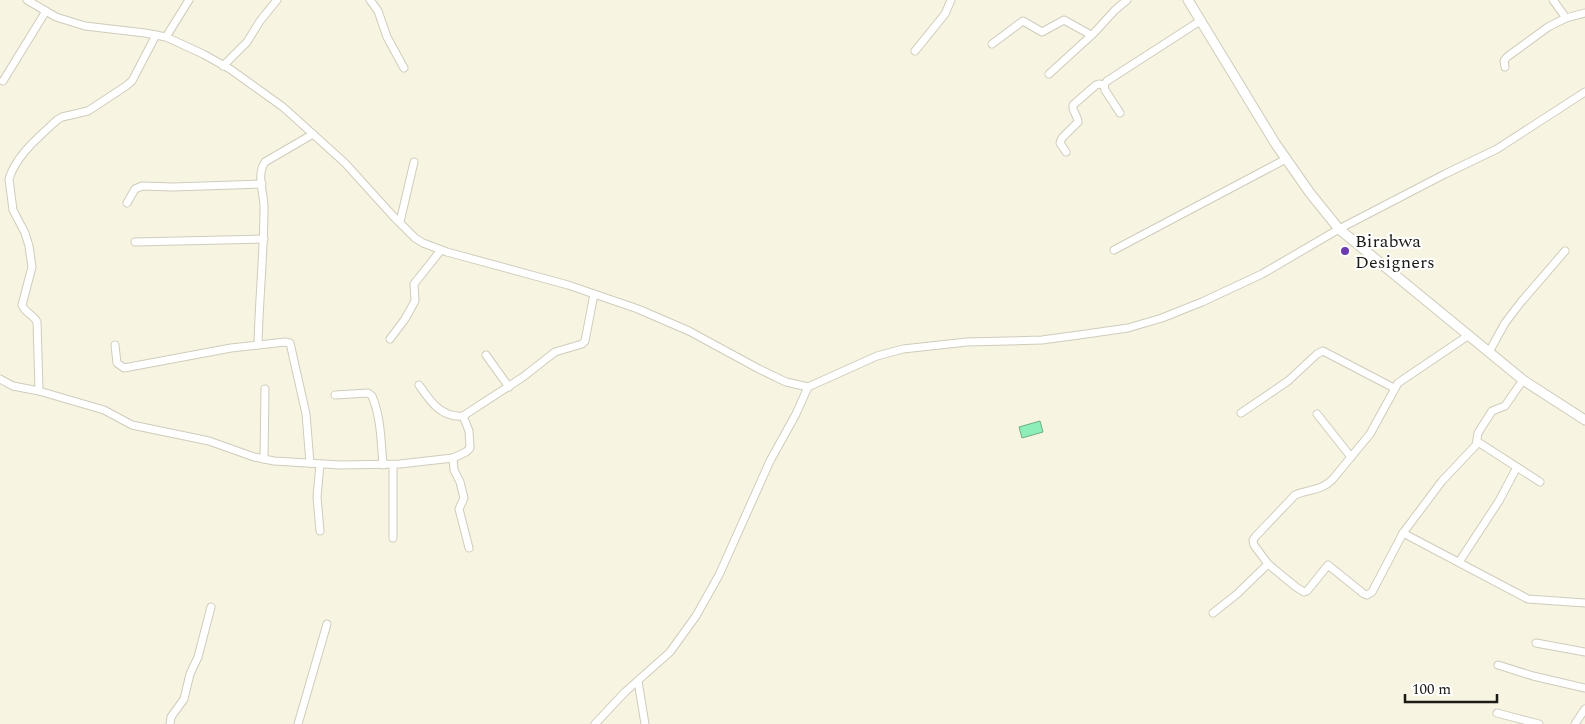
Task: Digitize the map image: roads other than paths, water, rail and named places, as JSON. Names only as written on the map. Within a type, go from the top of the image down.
[{"type":"street","points":[[26,0],[56,16],[85,26],[166,37],[203,54],[223,66],[282,108],[313,134],[345,163],[415,238],[441,250],[568,285],[665,320],[786,382],[808,387],[877,356],[903,349],[967,342],[1042,340],[1079,336],[1128,328],[1162,318],[1262,274],[1339,229],[1497,149],[1585,92]]},
{"type":"street","points":[[166,37],[189,0]]},
{"type":"street","points":[[223,66],[247,42],[260,21],[277,0]]},
{"type":"street","points":[[370,0],[378,11],[387,37],[404,68]]},
{"type":"street","points":[[915,51],[945,14],[951,0]]},
{"type":"street","points":[[1049,74],[1127,0]]},
{"type":"street","points":[[1188,0],[1286,159],[1339,229],[1523,380],[1585,420]]},
{"type":"street","points":[[1553,0],[1566,18]]},
{"type":"street","points":[[3,81],[46,11]]},
{"type":"street","points":[[1505,67],[1504,61],[1520,46],[1548,27],[1566,18],[1585,13]]},
{"type":"street","points":[[992,44],[1022,21],[1042,32],[1064,20],[1091,35]]},
{"type":"street","points":[[1104,85],[1107,81],[1200,21]]},
{"type":"street","points":[[39,391],[38,322],[22,305],[32,267],[30,246],[13,210],[9,179],[20,159],[56,120],[88,111],[132,81],[156,35]]},
{"type":"street","points":[[1066,152],[1060,142],[1078,122],[1073,105],[1099,84],[1104,85]]},
{"type":"street","points":[[1104,85],[1105,90],[1120,113]]},
{"type":"street","points":[[258,345],[264,239],[262,169],[265,162],[313,134]]},
{"type":"street","points":[[1114,250],[1286,159]]},
{"type":"street","points":[[400,222],[414,162]]},
{"type":"street","points":[[127,203],[135,189],[139,186],[173,187],[262,184]]},
{"type":"street","points":[[135,242],[264,239]]},
{"type":"street","points":[[390,339],[405,319],[415,301],[414,284],[441,250]]},
{"type":"street","points":[[1489,352],[1521,302],[1565,251]]},
{"type":"street","points":[[419,385],[433,406],[452,416],[463,416],[509,387],[555,352],[582,344],[585,341],[594,294]]},
{"type":"street","points":[[1469,335],[1403,378],[1394,388],[1370,434],[1326,486],[1295,495],[1253,540],[1254,545],[1268,564],[1304,592],[1307,591],[1324,568],[1330,565],[1364,594],[1367,595],[1372,592],[1403,533],[1442,481],[1478,442],[1478,433],[1492,411],[1505,406],[1523,380]]},
{"type":"street","points":[[115,345],[117,363],[124,368],[230,348],[290,343],[306,414],[310,463]]},
{"type":"street","points":[[1241,412],[1288,380],[1317,354],[1323,351],[1394,388]]},
{"type":"street","points":[[486,355],[509,387]]},
{"type":"street","points":[[0,379],[13,386],[39,391],[104,410],[132,426],[209,441],[274,461],[393,465],[453,458],[470,448],[469,431],[463,416]]},
{"type":"street","points":[[595,724],[616,700],[670,652],[696,616],[719,575],[770,461],[796,414],[808,387]]},
{"type":"street","points":[[264,459],[265,389]]},
{"type":"street","points":[[335,395],[368,393],[372,396],[376,409],[383,465]]},
{"type":"street","points":[[1318,414],[1351,457]]},
{"type":"street","points":[[1478,442],[1540,482]]},
{"type":"street","points":[[453,458],[454,470],[460,482],[464,498],[460,509],[469,548]]},
{"type":"street","points":[[320,464],[317,497],[320,531]]},
{"type":"street","points":[[393,465],[393,538]]},
{"type":"street","points":[[1459,562],[1499,501],[1517,467]]},
{"type":"street","points":[[1403,533],[1528,599],[1585,603]]},
{"type":"street","points":[[1214,613],[1268,564]]},
{"type":"street","points":[[170,724],[171,717],[184,699],[190,674],[198,657],[211,607]]},
{"type":"street","points":[[298,724],[327,624]]},
{"type":"street","points":[[1536,643],[1585,652]]},
{"type":"street","points":[[1498,665],[1533,676],[1585,688]]},
{"type":"street","points":[[638,681],[645,724]]},
{"type":"street","points":[[1575,724],[1585,709]]},
{"type":"street","points":[[1497,713],[1539,724]]},
{"type":"place","name":"Birabwa Designers","points":[[1345,251]]}]
